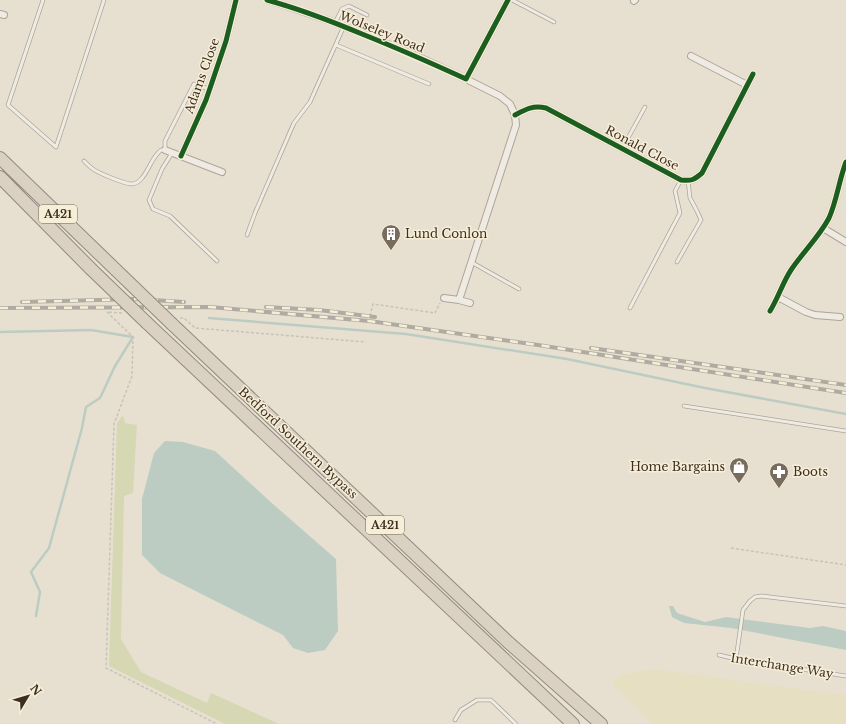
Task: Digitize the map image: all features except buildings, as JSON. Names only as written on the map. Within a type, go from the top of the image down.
[{"type":"highway","name":"Bedford Southern Bypass","points":[[0,158],[116,270],[174,321],[508,642],[601,724]]},
{"type":"highway","name":"Bedford Southern Bypass","points":[[0,178],[147,323],[573,724]]},
{"type":"street","name":"Adams Close","points":[[181,156],[206,100],[226,40],[236,0]]},
{"type":"street","name":"Wolseley Road","points":[[267,0],[344,26],[412,54],[466,79],[500,96],[510,104],[515,115]]},
{"type":"street","points":[[466,79],[508,0]]},
{"type":"street","points":[[691,56],[747,85]]},
{"type":"street","name":"Ronald Close","points":[[515,115],[538,106],[546,108],[681,180],[695,179],[702,173],[753,74]]},
{"type":"street","points":[[459,300],[516,125],[515,115]]},
{"type":"street","points":[[165,150],[222,172]]},
{"type":"street","points":[[770,311],[778,298],[790,271],[823,228],[829,217],[846,162]]},
{"type":"street","points":[[823,228],[846,242]]},
{"type":"street","points":[[444,298],[470,303]]},
{"type":"street","points":[[778,298],[815,315],[840,317]]},
{"type":"lane","points":[[43,0],[8,105],[56,147],[104,0]]},
{"type":"lane","points":[[512,0],[554,22]]},
{"type":"lane","points":[[335,23],[342,9],[350,6],[368,16]]},
{"type":"lane","points":[[247,235],[294,123],[310,102],[344,26]]},
{"type":"lane","points":[[336,45],[429,84]]},
{"type":"lane","points":[[84,161],[94,170],[130,184],[141,180],[157,153],[161,150],[165,150],[165,141],[194,84],[209,89]]},
{"type":"lane","points":[[622,149],[645,107]]},
{"type":"lane","points":[[172,153],[162,169],[149,200],[153,209],[170,216],[217,261]]},
{"type":"lane","points":[[630,308],[680,213],[675,191],[681,180]]},
{"type":"lane","points":[[677,262],[701,220],[690,198],[688,180]]},
{"type":"lane","points":[[471,262],[519,288]]},
{"type":"lane","points":[[684,406],[846,431]]},
{"type":"lane","points":[[736,660],[743,610],[755,597],[761,596],[846,606]]},
{"type":"lane","name":"Interchange Way","points":[[719,655],[736,660],[846,676]]},
{"type":"lane","points":[[455,720],[461,710],[477,700],[491,700],[516,724]]},
{"type":"path","points":[[370,316],[373,304],[435,313],[439,304],[444,298]]},
{"type":"path","points":[[123,313],[107,312],[133,337],[132,376],[114,424],[106,668],[217,724]]},
{"type":"path","points":[[174,321],[184,318],[194,328],[366,342]]},
{"type":"path","points":[[731,548],[846,565]]},
{"type":"shaded area","points":[[165,441],[183,442],[215,451],[336,559],[338,631],[325,650],[308,653],[293,648],[283,635],[160,573],[142,555],[142,499],[154,453]]},
{"type":"shaded area","points":[[669,606],[673,606],[677,613],[705,622],[726,617],[810,628],[823,626],[846,631],[846,650],[731,628],[684,623],[672,617]]},
{"type":"shaded area","points":[[653,669],[846,695],[846,724],[653,724],[612,684],[614,678],[623,674]]},
{"type":"green space","points":[[123,415],[125,423],[137,425],[133,493],[124,496],[121,639],[141,672],[207,703],[211,693],[279,724],[225,724],[109,666],[117,423]]},
{"type":"waterway","points":[[209,318],[406,334],[567,359],[705,388],[846,414]]},
{"type":"waterway","points":[[0,332],[91,330],[133,337],[115,366],[100,398],[86,407],[82,428],[49,548],[31,572],[40,592],[36,616]]},
{"type":"railway","points":[[22,302],[136,299],[184,302]]},
{"type":"railway","points":[[0,308],[210,307],[369,321],[538,345],[846,393]]},
{"type":"railway","points":[[266,307],[319,310],[375,317]]},
{"type":"railway","points":[[591,348],[846,385]]},
{"type":"cycle path","points":[[181,156],[206,100],[226,41],[236,0]]},
{"type":"cycle path","points":[[267,0],[339,24],[466,79],[508,0]]},
{"type":"cycle path","points":[[515,115],[530,108],[546,108],[681,180],[690,180],[695,179],[702,173],[753,74]]},
{"type":"cycle path","points":[[770,311],[791,270],[821,232],[829,218],[846,162]]},
{"type":"place","name":"Lund Conlon","points":[[391,251]]},
{"type":"place","name":"Home Bargains","points":[[739,484]]},
{"type":"place","name":"Boots","points":[[779,489]]}]
